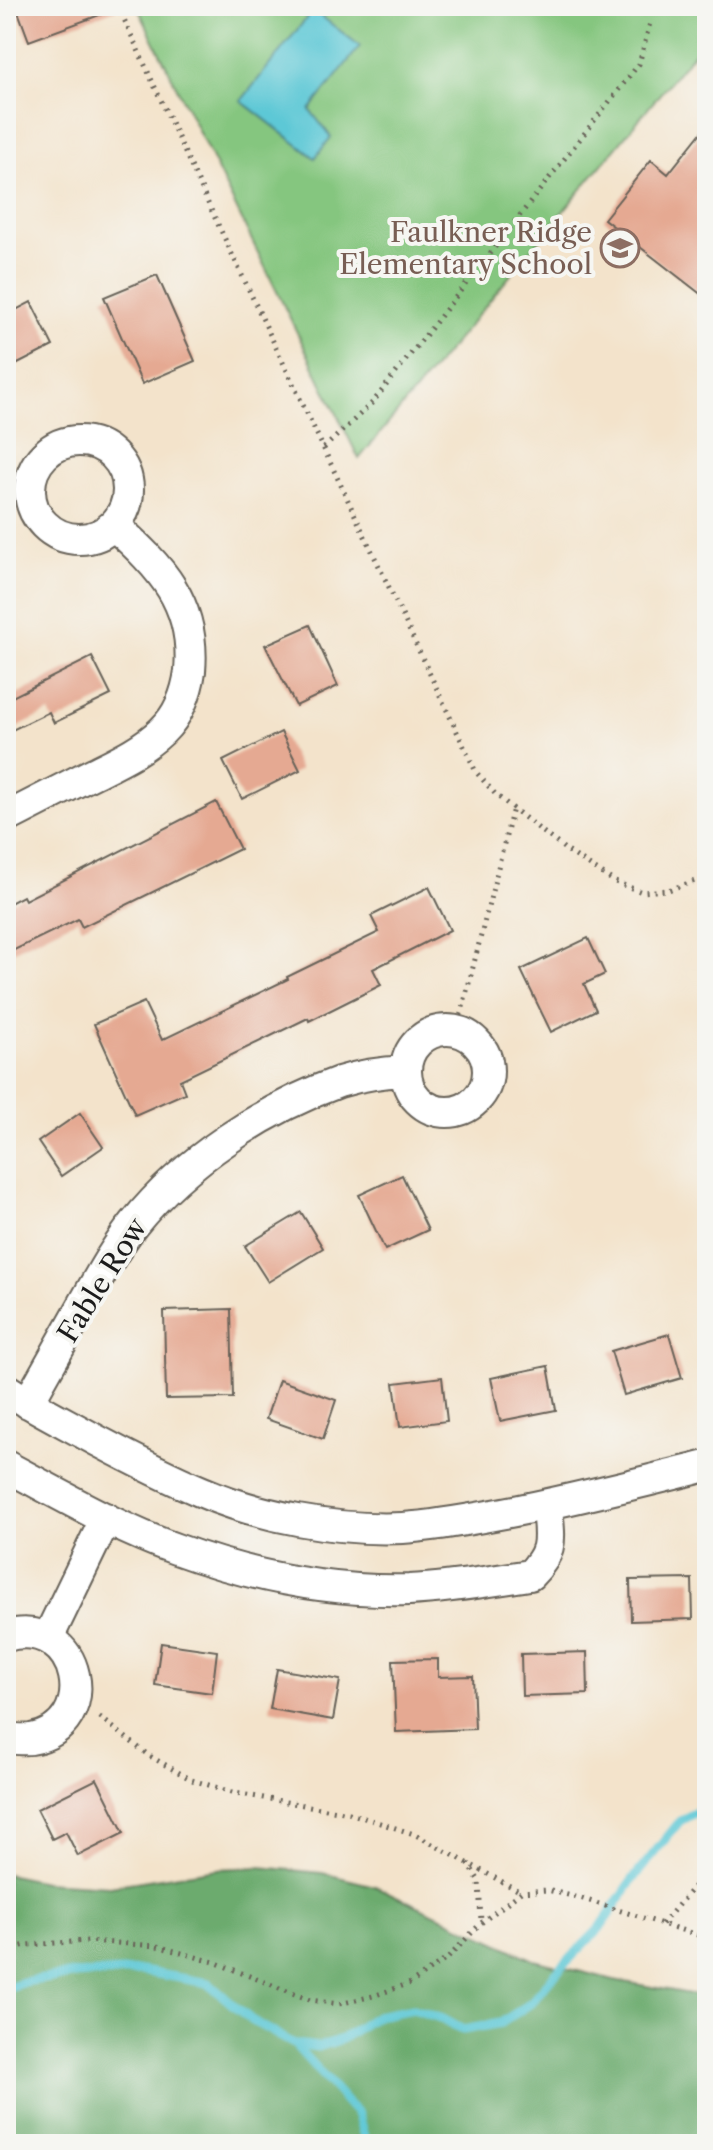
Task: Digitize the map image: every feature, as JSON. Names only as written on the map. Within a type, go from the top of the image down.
[{"type":"street","points":[[6,818],[138,750],[164,729],[179,709],[188,682],[191,653],[187,619],[171,588],[149,557],[114,525]]},
{"type":"street","points":[[455,1030],[474,1039],[487,1058],[489,1068],[488,1082],[475,1103],[451,1113],[423,1106],[411,1092],[405,1071],[412,1049],[421,1038],[435,1031],[455,1030]]},
{"type":"street","name":"Fable Row","points":[[17,1396],[134,1224],[172,1182],[227,1140],[277,1110],[340,1082],[374,1073],[405,1071]]},
{"type":"street","points":[[17,1396],[124,1455],[201,1492],[307,1521],[353,1527],[402,1528],[457,1522],[547,1505],[707,1466]]},
{"type":"street","points":[[6,1466],[106,1518],[175,1549],[286,1580],[356,1589],[410,1590],[530,1575],[550,1549],[547,1505]]},
{"type":"street","points":[[48,1638],[106,1518]]},
{"type":"street","points":[[6,1636],[21,1632],[48,1638],[69,1658],[76,1680],[75,1701],[65,1719],[47,1734],[29,1740],[6,1738]]},
{"type":"path","points":[[118,6],[476,772],[496,795],[566,850],[615,882],[642,892],[668,890],[707,880]]},
{"type":"path","points":[[324,448],[373,402],[639,64],[650,23]]},
{"type":"path","points":[[455,1030],[513,808]]},
{"type":"path","points":[[75,1701],[110,1723],[148,1755],[192,1780],[235,1793],[349,1813],[414,1834],[521,1892]]},
{"type":"path","points":[[467,1862],[479,1881],[481,1923]]},
{"type":"path","points":[[662,1924],[707,1871]]},
{"type":"path","points":[[6,1950],[26,1945],[88,1941],[157,1946],[214,1962],[310,2000],[339,2004],[411,1983],[448,1958],[481,1923],[521,1892],[547,1890],[580,1898],[707,1938]]},
{"type":"green space","points":[[137,6],[707,6],[707,37],[359,459]]},
{"type":"green space","points":[[260,1867],[322,1873],[375,1886],[534,1960],[614,1980],[707,1997],[707,2144],[6,2144],[6,1874],[44,1882],[110,1886],[217,1869]]},
{"type":"water","points":[[313,10],[360,46],[310,110],[331,137],[315,158],[241,101]]},
{"type":"building","points":[[16,6],[115,6],[116,9],[29,41]]},
{"type":"building","points":[[707,125],[707,299],[604,219],[651,160],[668,174]]},
{"type":"building","points":[[157,275],[195,361],[142,384],[104,297]]},
{"type":"building","points":[[31,302],[53,346],[6,370],[6,315]]},
{"type":"building","points":[[310,625],[338,686],[296,706],[265,645]]},
{"type":"building","points":[[92,657],[111,695],[54,723],[49,712],[6,733],[6,700]]},
{"type":"building","points":[[281,732],[300,770],[242,799],[223,761]]},
{"type":"building","points":[[216,802],[240,849],[82,927],[78,919],[6,954],[6,905],[23,896],[25,900]]},
{"type":"building","points":[[429,887],[450,930],[373,969],[381,985],[180,1080],[185,1093],[135,1115],[94,1024],[144,1002],[162,1040],[379,932],[371,916]]},
{"type":"building","points":[[588,938],[605,974],[584,984],[596,1010],[551,1032],[521,970]]},
{"type":"building","points":[[80,1113],[103,1147],[61,1176],[38,1142]]},
{"type":"building","points":[[402,1175],[428,1230],[385,1250],[359,1195]]},
{"type":"building","points":[[301,1212],[323,1248],[268,1282],[245,1246]]},
{"type":"building","points":[[231,1309],[233,1398],[166,1399],[164,1311]]},
{"type":"building","points":[[669,1334],[682,1378],[624,1395],[611,1351]]},
{"type":"building","points":[[548,1366],[556,1410],[500,1421],[491,1378]]},
{"type":"building","points":[[442,1377],[447,1421],[400,1427],[394,1383]]},
{"type":"building","points":[[279,1380],[336,1400],[323,1439],[266,1419]]},
{"type":"building","points":[[692,1579],[693,1619],[631,1621],[630,1580]]},
{"type":"building","points":[[161,1643],[217,1651],[212,1693],[155,1685]]},
{"type":"building","points":[[587,1652],[588,1694],[522,1696],[521,1654]]},
{"type":"building","points":[[438,1659],[438,1677],[473,1676],[475,1729],[396,1732],[393,1660]]},
{"type":"building","points":[[277,1669],[340,1680],[333,1720],[270,1709]]},
{"type":"building","points":[[97,1779],[124,1833],[78,1856],[66,1832],[52,1839],[37,1809]]},
{"type":"waterway","points":[[6,1989],[23,1982],[71,1975],[141,1971],[208,1983],[251,2020],[294,2044],[318,2047],[342,2039],[376,2016],[413,2009],[463,2030],[501,2023],[531,2003],[600,1928],[633,1879],[680,1821],[707,1806]]},
{"type":"waterway","points":[[295,2045],[358,2115],[366,2144]]},
{"type":"place","name":"Faulkner Ridge Elementary School","points":[[620,248]]}]
